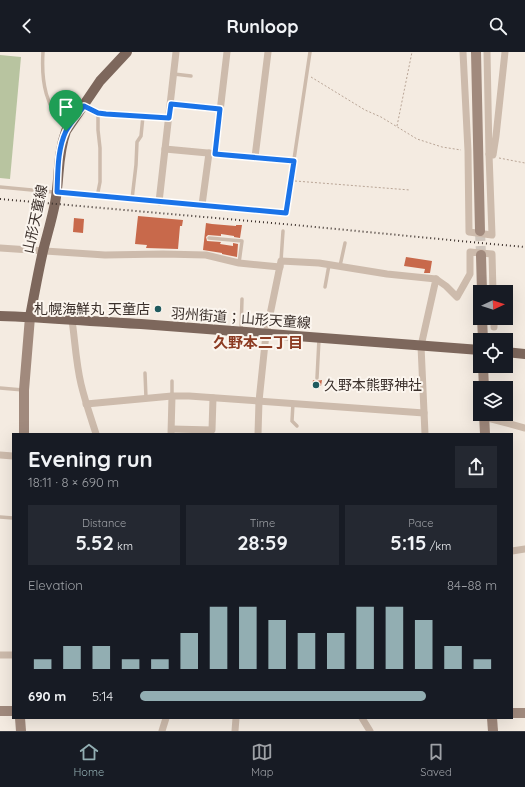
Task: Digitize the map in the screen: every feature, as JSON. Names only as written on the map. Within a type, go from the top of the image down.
[{"type":"main road","name":"山形天童線","points":[[30,317],[43,251],[55,204],[60,150],[66,131],[100,80],[127,52]]},
{"type":"main road","name":"羽州街道；山形天童線","points":[[0,316],[473,350]]},
{"type":"main road","points":[[513,353],[525,354]]},
{"type":"street","points":[[159,202],[176,52]]},
{"type":"street","points":[[202,205],[220,109],[227,52]]},
{"type":"street","points":[[255,157],[268,52]]},
{"type":"street","points":[[463,52],[468,151],[469,232],[492,234],[488,52]]},
{"type":"street","points":[[491,155],[496,136],[505,52]]},
{"type":"street","points":[[463,63],[476,57],[488,61]]},
{"type":"street","points":[[476,57],[480,231]]},
{"type":"street","points":[[171,104],[220,109]]},
{"type":"street","points":[[165,149],[294,161]]},
{"type":"street","points":[[0,248],[105,255],[206,255],[239,263],[318,266],[329,265],[387,274],[436,279],[457,297],[470,274],[470,252],[492,254],[493,285]]},
{"type":"street","points":[[481,254],[482,285]]},
{"type":"street","points":[[258,433],[259,401],[266,334],[281,264]]},
{"type":"street","points":[[425,433],[421,346],[436,279]]},
{"type":"street","points":[[24,433],[24,390],[30,317]]},
{"type":"street","points":[[72,320],[81,384],[96,433]]},
{"type":"street","points":[[86,404],[172,396],[424,413]]},
{"type":"street","points":[[172,396],[172,431],[212,430],[212,398]]},
{"type":"street","points":[[484,421],[485,433]]},
{"type":"street","points":[[501,421],[525,428]]},
{"type":"street","points":[[0,455],[12,456]]},
{"type":"street","points":[[513,551],[525,549]]},
{"type":"street","points":[[0,655],[12,655]]},
{"type":"street","points":[[0,710],[12,711]]},
{"type":"street","points":[[513,713],[525,713]]},
{"type":"street","points":[[20,719],[21,731]]},
{"type":"street","points":[[162,731],[166,719]]},
{"type":"street","points":[[235,731],[236,719]]},
{"type":"street","points":[[363,719],[370,731]]},
{"type":"street","points":[[492,719],[493,731]]},
{"type":"lane","points":[[43,52],[43,76],[47,97],[58,121],[66,131]]},
{"type":"lane","points":[[0,187],[286,213],[310,52]]},
{"type":"lane","points":[[174,74],[190,76]]},
{"type":"lane","points":[[84,106],[98,113],[169,118]]},
{"type":"lane","points":[[97,196],[100,182],[98,113]]},
{"type":"lane","points":[[132,200],[137,142],[141,136],[143,116]]},
{"type":"lane","points":[[281,264],[283,231]]},
{"type":"lane","points":[[209,238],[242,241],[239,263]]},
{"type":"lane","points":[[340,267],[345,243]]},
{"type":"lane","points":[[325,287],[329,265]]},
{"type":"lane","points":[[241,332],[242,299]]},
{"type":"lane","points":[[317,378],[320,338]]},
{"type":"lane","points":[[145,373],[146,398]]},
{"type":"lane","points":[[172,381],[172,396]]},
{"type":"lane","points":[[0,388],[24,390]]},
{"type":"lane","points":[[293,403],[292,421],[297,426]]},
{"type":"lane","points":[[0,517],[12,518]]},
{"type":"path","points":[[397,127],[412,52]]},
{"type":"path","points":[[307,74],[365,110],[381,117],[417,139],[442,147],[468,151]]},
{"type":"path","points":[[491,155],[525,163]]},
{"type":"path","points":[[291,180],[410,190]]},
{"type":"green space","points":[[0,55],[21,57],[10,179],[0,178]]},
{"type":"building","points":[[138,216],[183,220],[182,226],[180,226],[178,249],[146,248],[147,245],[135,244]]},
{"type":"building","points":[[74,218],[84,219],[83,233],[73,232]]},
{"type":"building","points":[[206,223],[236,226],[242,225],[240,238],[221,234],[221,236],[208,235],[206,237],[207,241],[221,242],[220,244],[233,246],[233,243],[238,244],[237,257],[203,250]]},
{"type":"building","points":[[406,257],[432,261],[430,273],[424,273],[425,269],[404,266]]},
{"type":"building","points":[[313,380],[322,380],[321,386],[312,386]]},
{"type":"tunnel","points":[[480,231],[481,255]]},
{"type":"railway","points":[[0,199],[525,247]]},
{"type":"place","name":"札幌海鮮丸 天童店","points":[[158,309]]},
{"type":"place","name":"久野本熊野神社","points":[[316,385]]},
{"type":"district","name":"久野本二丁目","points":[[258,342]]},
{"type":"route","points":[[171,104],[220,109],[215,154],[294,161],[286,213],[57,192],[60,150],[66,131],[84,106],[98,113],[169,118],[171,104]]}]
